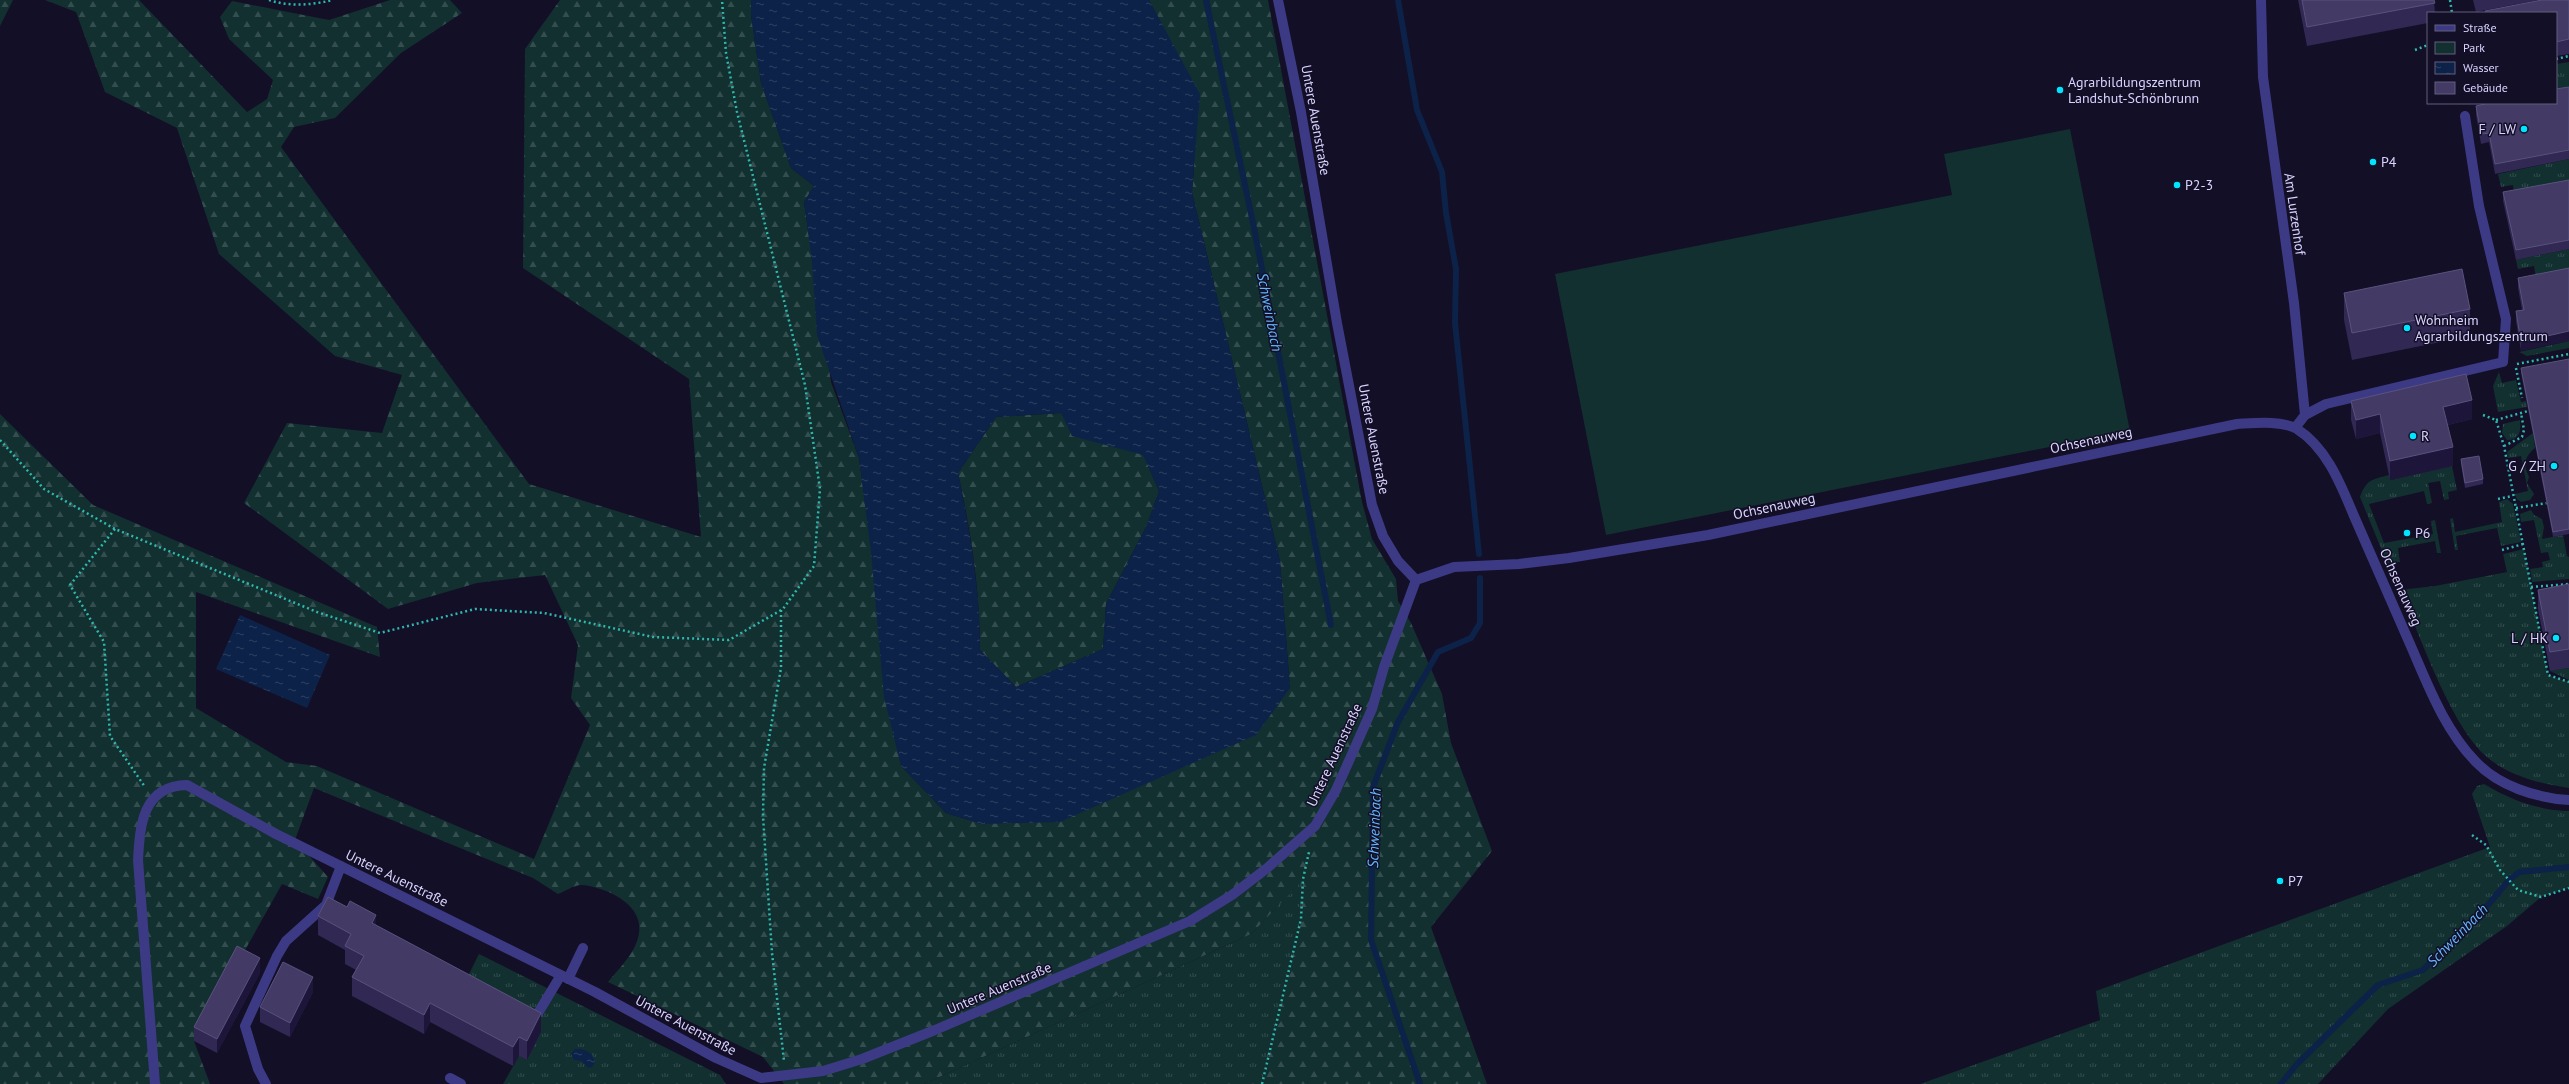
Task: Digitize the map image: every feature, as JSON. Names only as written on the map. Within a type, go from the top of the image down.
[{"type":"street","name":"Untere Auenstraße","points":[[155,1084],[138,860],[140,829],[145,809],[153,799],[176,785],[187,785],[276,834],[564,977],[716,1058],[761,1078],[822,1070],[862,1059],[1190,921],[1237,891],[1315,826],[1336,790],[1361,737],[1416,580],[1398,561],[1383,536],[1372,505],[1337,323],[1301,112],[1278,0]]},
{"type":"street","name":"Am Lurzenhof","points":[[2261,0],[2263,77],[2294,303],[2305,415]]},
{"type":"street","points":[[2295,428],[2305,415],[2326,404],[2503,362],[2506,319],[2480,206],[2465,116]]},
{"type":"street","name":"Ochsenauweg","points":[[1416,580],[1454,567],[1569,558],[1708,535],[2237,424],[2266,423],[2295,428],[2310,439],[2340,482],[2442,717],[2476,763],[2504,784],[2527,792],[2569,800]]},
{"type":"street","points":[[266,1084],[258,1069],[245,1026],[277,956],[286,942],[326,905],[341,866]]},
{"type":"street","points":[[531,1027],[582,948]]},
{"type":"street","points":[[450,1078],[461,1084]]},
{"type":"street","points":[[752,1084],[761,1078]]},
{"type":"path","points":[[270,0],[284,5],[316,4],[333,0]]},
{"type":"path","points":[[0,440],[44,489],[115,529],[317,612],[380,633],[475,609],[544,612],[653,637],[729,640],[781,610],[814,566],[820,489],[805,385],[737,112],[726,53],[722,0]]},
{"type":"path","points":[[2450,0],[2452,12]]},
{"type":"path","points":[[2415,50],[2427,45]]},
{"type":"path","points":[[2557,59],[2569,56]]},
{"type":"path","points":[[2522,398],[2515,364],[2569,354]]},
{"type":"path","points":[[2483,415],[2496,420],[2528,411]]},
{"type":"path","points":[[2504,446],[2522,437],[2524,430],[2521,413]]},
{"type":"path","points":[[2496,420],[2504,446],[2512,496],[2516,508],[2548,675],[2569,682]]},
{"type":"path","points":[[2498,499],[2512,496]]},
{"type":"path","points":[[2516,508],[2547,503]]},
{"type":"path","points":[[115,529],[70,585],[104,642],[110,736],[153,799]]},
{"type":"path","points":[[2502,550],[2523,544]]},
{"type":"path","points":[[2531,588],[2569,584]]},
{"type":"path","points":[[781,610],[781,668],[764,768],[763,816],[772,953],[786,1075]]},
{"type":"path","points":[[1262,1084],[1301,919],[1303,879],[1315,826]]},
{"type":"path","points":[[2472,835],[2486,845],[2500,870],[2518,890],[2541,897],[2569,888]]},
{"type":"green space","points":[[0,0],[13,0],[0,26]]},
{"type":"green space","points":[[45,0],[139,0],[247,112],[267,99],[273,80],[229,39],[220,17],[232,1],[329,20],[390,0],[450,0],[462,13],[401,53],[335,118],[294,127],[281,147],[529,484],[701,537],[689,379],[523,268],[525,49],[560,0],[751,0],[751,15],[761,83],[791,168],[814,186],[804,202],[831,382],[859,458],[901,766],[946,813],[982,824],[1290,688],[1280,561],[1192,192],[1194,168],[1167,34],[1149,0],[1268,0],[1362,502],[1372,539],[1396,579],[1398,601],[1411,623],[1442,694],[1451,743],[1492,851],[1431,927],[1487,1084],[1262,1084],[1301,919],[1303,880],[1251,934],[924,1084],[784,1084],[763,1057],[608,982],[630,956],[637,941],[639,932],[639,924],[636,915],[625,901],[607,891],[581,885],[572,887],[558,894],[533,878],[314,788],[295,840],[328,877],[318,899],[282,884],[194,1041],[210,1084],[0,1084],[0,414],[93,505],[377,627],[380,657],[196,592],[196,708],[286,762],[317,766],[534,859],[590,725],[571,698],[578,645],[545,575],[477,583],[388,609],[244,503],[287,423],[382,433],[402,375],[335,356],[219,254],[177,128],[105,92],[76,12]]},
{"type":"green space","points":[[2569,62],[2569,96],[2557,99],[2557,64]]},
{"type":"green space","points":[[2070,129],[2130,431],[1606,535],[1555,274],[1952,195],[1944,154]]},
{"type":"green space","points":[[2569,159],[2569,189],[2515,199],[2513,185],[2501,187],[2498,174]]},
{"type":"green space","points":[[2569,249],[2569,278],[2536,278],[2534,266],[2518,269],[2516,260]]},
{"type":"green space","points":[[2569,341],[2569,348],[2527,356],[2519,352]]},
{"type":"green space","points":[[2499,372],[2502,383],[2516,380],[2521,402],[2526,401],[2527,407],[2498,412],[2493,386]]},
{"type":"green space","points":[[1061,413],[1111,446],[1143,454],[1159,491],[1147,525],[1106,604],[1103,649],[1016,687],[980,650],[980,628],[974,561],[958,473],[996,417]]},
{"type":"green space","points":[[2520,420],[2519,434],[2511,440],[2507,440],[2502,433],[2503,424]]},
{"type":"green space","points":[[2533,433],[2535,448],[2531,451],[2525,465],[2529,477],[2527,483],[2534,494],[2530,500],[2521,502],[2517,499],[2515,494],[2528,491],[2521,456],[2508,458],[2507,452]]},
{"type":"green space","points":[[2452,466],[2457,490],[2448,492],[2449,499],[2444,500],[2440,481],[2428,483],[2432,503],[2427,504],[2424,491],[2369,504],[2384,543],[2433,534],[2431,521],[2435,520],[2441,553],[2437,553],[2435,541],[2398,548],[2400,562],[2387,563],[2360,497],[2365,487],[2374,479],[2389,475],[2391,480]]},
{"type":"green space","points":[[2507,499],[2513,504],[2521,542],[2501,546],[2497,528],[2456,536],[2458,550],[2455,550],[2450,519],[2453,518],[2455,532],[2502,522],[2499,502]]},
{"type":"green space","points":[[2531,510],[2534,515],[2542,519],[2544,527],[2542,539],[2563,535],[2567,556],[2569,557],[2569,579],[2532,582],[2530,569],[2543,567],[2542,562],[2550,560],[2548,552],[2541,553],[2534,520],[2521,522],[2520,514]]},
{"type":"green space","points":[[2524,549],[2548,675],[2569,682],[2569,788],[2547,784],[2515,774],[2496,764],[2474,743],[2461,725],[2449,703],[2400,590],[2435,586],[2507,572],[2503,554]]},
{"type":"green space","points":[[2569,668],[2569,680],[2550,671]]},
{"type":"green space","points":[[2484,784],[2504,795],[2525,803],[2546,809],[2569,811],[2569,888],[2541,897],[2507,926],[2388,1009],[2318,1084],[1920,1084],[2100,1020],[2096,991],[2490,847],[2472,794],[2477,786]]},
{"type":"green space","points":[[1303,879],[1301,919],[1262,1084],[924,1084],[1251,934]]},
{"type":"green space","points":[[479,954],[720,1075],[726,1084],[503,1084],[519,1056],[527,1060],[468,976]]},
{"type":"water","points":[[751,0],[1149,0],[1200,94],[1192,192],[1280,561],[1290,688],[1256,735],[1060,822],[982,824],[946,813],[901,766],[884,697],[871,552],[859,458],[817,335],[812,262],[804,202],[814,186],[791,168],[761,83],[751,15]],"holes":[[[1061,413],[1072,436],[1143,455],[1159,491],[1147,525],[1106,604],[1103,649],[1016,687],[980,650],[980,627],[974,561],[958,473],[996,417]]]},
{"type":"water","points":[[240,615],[330,655],[307,708],[216,669]]},
{"type":"water","points":[[575,1049],[582,1049],[592,1056],[595,1062],[592,1067],[588,1068],[582,1061],[574,1060],[571,1054]]},
{"type":"building","points":[[2302,0],[2434,0],[2435,3],[2307,27]]},
{"type":"building","points":[[2542,0],[2569,0],[2569,39],[2557,42],[2557,12],[2485,11]]},
{"type":"building","name":"F / LW","points":[[2569,87],[2569,150],[2495,164],[2489,133],[2481,134],[2476,106],[2485,104],[2557,104],[2557,89]]},
{"type":"building","points":[[2569,180],[2569,240],[2516,250],[2503,192]]},
{"type":"building","points":[[2569,268],[2569,331],[2521,342],[2516,311],[2524,310],[2518,278]]},
{"type":"building","points":[[2462,269],[2470,309],[2352,333],[2344,293]]},
{"type":"building","name":"G / ZH","points":[[2569,359],[2569,529],[2553,532],[2521,368]]},
{"type":"building","points":[[2466,374],[2472,400],[2443,407],[2453,447],[2390,461],[2380,414],[2356,420],[2351,401]]},
{"type":"building","points":[[2479,456],[2483,479],[2465,483],[2461,459]]},
{"type":"building","name":"L / HK","points":[[2569,584],[2569,649],[2550,652],[2538,590]]},
{"type":"building","points":[[328,897],[347,907],[350,901],[376,915],[372,923],[541,1013],[527,1041],[519,1037],[513,1047],[430,1003],[424,1015],[352,977],[364,956],[345,946],[351,934],[318,916]]},
{"type":"building","points":[[237,946],[260,958],[217,1039],[194,1027]]},
{"type":"building","points":[[283,962],[313,977],[290,1023],[260,1007]]},
{"type":"waterway","name":"Schweinbach","points":[[1206,0],[1254,228],[1331,625]]},
{"type":"waterway","name":"Schweinbach","points":[[1398,0],[1417,110],[1442,172],[1446,213],[1456,269],[1455,323],[1479,554]]},
{"type":"waterway","name":"Schweinbach","points":[[1420,1084],[1371,940],[1373,787],[1398,722],[1438,652],[1471,638],[1480,623],[1480,578]]},
{"type":"waterway","name":"Schweinbach","points":[[2281,1084],[2297,1064],[2378,985],[2423,970],[2483,911],[2509,880],[2519,872],[2569,867]]},
{"type":"place","name":"Agrarbildungszentrum Landshut-Schönbrunn","points":[[2060,90]]},
{"type":"place","name":"F / LW","points":[[2524,129]]},
{"type":"place","name":"P4","points":[[2373,162]]},
{"type":"place","name":"P2-3","points":[[2177,185]]},
{"type":"place","name":"Wohnheim Agrarbildungszentrum","points":[[2407,328]]},
{"type":"place","name":"R","points":[[2413,436]]},
{"type":"place","name":"G / ZH","points":[[2554,466]]},
{"type":"place","name":"P6","points":[[2407,533]]},
{"type":"place","name":"L / HK","points":[[2556,638]]},
{"type":"place","name":"P7","points":[[2280,881]]}]
